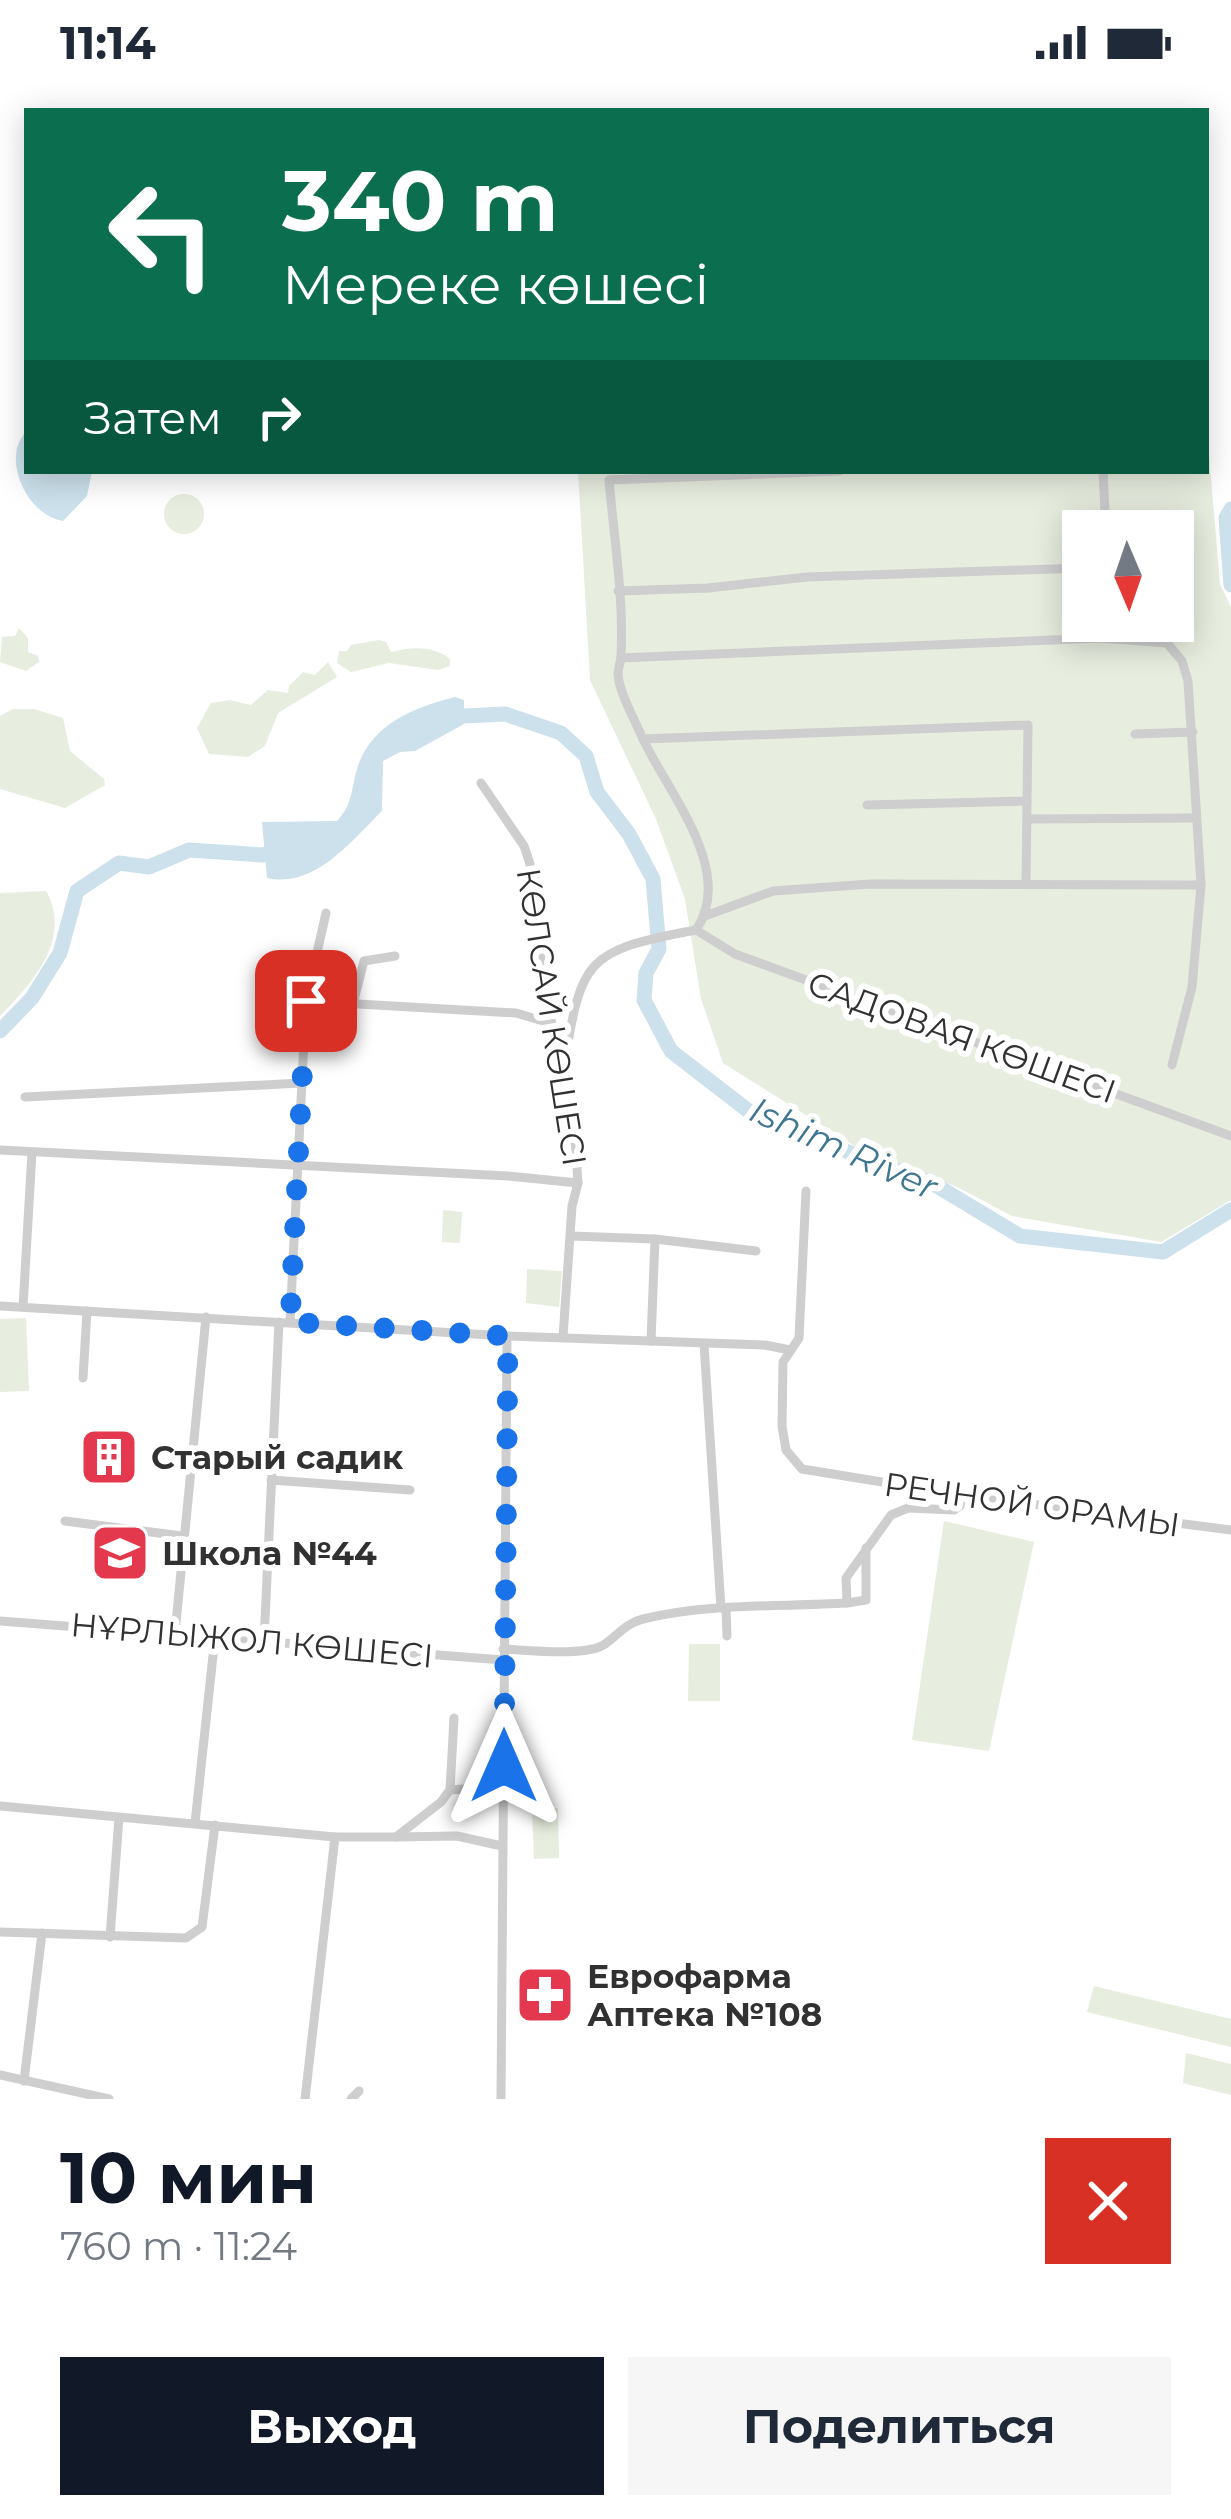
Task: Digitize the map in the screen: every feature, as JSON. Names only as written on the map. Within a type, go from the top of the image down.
[{"type":"street","points":[[563,1070],[575,1000],[586,972],[600,957],[641,940],[696,930],[705,916],[704,863],[697,836],[643,739],[618,675],[622,658],[609,480],[763,474]]},
{"type":"street","points":[[1103,474],[1105,510]]},
{"type":"street","points":[[618,591],[708,588],[807,577],[1062,569]]},
{"type":"street","points":[[622,658],[1142,639],[1167,643],[1182,661],[1188,680],[1202,885],[1192,987],[1172,1064]]},
{"type":"street","points":[[643,739],[1028,725],[1026,882]]},
{"type":"street","points":[[1135,734],[1193,732]]},
{"type":"street","name":"КӨЛСАЙ КӨШЕСІ","points":[[481,783],[524,846],[530,865],[550,1023],[563,1070],[578,1183],[563,1336]]},
{"type":"street","points":[[867,805],[1028,801]]},
{"type":"street","points":[[1027,819],[1196,818]]},
{"type":"street","points":[[705,916],[773,891],[870,884],[1202,885]]},
{"type":"street","points":[[264,1641],[271,1480],[299,1165],[306,1001],[326,913]]},
{"type":"street","name":"САДОВАЯ КӨШЕСІ","points":[[696,930],[735,954],[1231,1136]]},
{"type":"street","points":[[353,1004],[364,961],[395,956]]},
{"type":"street","points":[[306,1001],[516,1013],[550,1023]]},
{"type":"street","points":[[25,1097],[301,1083]]},
{"type":"street","points":[[0,1150],[578,1183]]},
{"type":"street","points":[[23,1307],[32,1152]]},
{"type":"street","points":[[0,1306],[508,1336],[766,1345],[790,1350],[799,1338],[806,1191]]},
{"type":"street","points":[[571,1235],[756,1251]]},
{"type":"street","points":[[651,1341],[655,1239]]},
{"type":"street","points":[[83,1378],[87,1311]]},
{"type":"street","points":[[175,1633],[206,1317]]},
{"type":"street","points":[[501,2099],[508,1336]]},
{"type":"street","points":[[704,1344],[727,1636]]},
{"type":"street","name":"РЕЧНОЙ ОРАМЫ","points":[[790,1350],[783,1362],[782,1426],[786,1450],[802,1469],[1231,1530]]},
{"type":"street","points":[[271,1480],[410,1490]]},
{"type":"street","points":[[866,1548],[866,1600],[847,1603],[846,1578],[866,1548],[891,1515],[908,1508],[954,1510],[962,1495]]},
{"type":"street","points":[[65,1520],[182,1536]]},
{"type":"street","name":"НҰРЛЫЖОЛ КӨШЕСІ","points":[[0,1621],[503,1655],[603,1646],[640,1619],[847,1603]]},
{"type":"street","points":[[195,1823],[214,1637]]},
{"type":"street","points":[[396,1837],[450,1790],[454,1718]]},
{"type":"street","points":[[450,1790],[504,1786]]},
{"type":"street","points":[[0,1806],[335,1837],[457,1836],[502,1846]]},
{"type":"street","points":[[110,1937],[119,1818]]},
{"type":"street","points":[[0,1932],[196,1935],[202,1927],[215,1825]]},
{"type":"street","points":[[305,2099],[335,1837]]},
{"type":"street","points":[[25,2080],[42,1933]]},
{"type":"street","points":[[0,2074],[109,2099]]},
{"type":"shaded area","points":[[1209,454],[1220,584],[1231,607],[1231,1200],[1161,1242],[1012,1216],[959,1188],[853,1145],[723,1063],[701,999],[685,899],[656,819],[590,680],[578,474],[1209,474]]},
{"type":"shaded area","points":[[184,494],[198,500],[204,514],[198,528],[184,534],[170,528],[164,514],[170,500]]},
{"type":"shaded area","points":[[19,628],[28,638],[28,652],[38,656],[39,662],[26,671],[0,662],[2,637],[15,636]]},
{"type":"shaded area","points":[[379,640],[391,652],[436,651],[450,659],[450,666],[438,670],[389,663],[351,672],[337,663],[339,651]]},
{"type":"shaded area","points":[[328,662],[337,677],[278,713],[265,746],[248,757],[209,754],[197,728],[211,703],[230,700],[251,705],[268,690],[288,693],[303,672],[315,675]]},
{"type":"shaded area","points":[[13,709],[34,709],[63,718],[70,751],[104,779],[105,785],[65,808],[0,789],[0,716]]},
{"type":"shaded area","points":[[46,891],[55,926],[52,943],[36,975],[0,1016],[0,893]]},
{"type":"shaded area","points":[[443,1210],[462,1212],[460,1243],[442,1242]]},
{"type":"shaded area","points":[[527,1269],[562,1271],[559,1307],[526,1303]]},
{"type":"shaded area","points":[[26,1318],[29,1391],[0,1392],[0,1319]]},
{"type":"shaded area","points":[[944,1521],[1034,1542],[989,1751],[912,1740]]},
{"type":"shaded area","points":[[689,1644],[720,1644],[720,1701],[688,1701]]},
{"type":"shaded area","points":[[558,1808],[559,1858],[534,1859],[532,1809]]},
{"type":"shaded area","points":[[1094,1986],[1231,2019],[1231,2047],[1087,2012]]},
{"type":"shaded area","points":[[1186,2053],[1231,2064],[1231,2095],[1183,2083]]},
{"type":"water","points":[[24,435],[24,474],[91,474],[87,496],[63,521],[38,508],[28,496],[17,469]]},
{"type":"water","points":[[455,697],[464,700],[464,724],[415,751],[383,761],[382,811],[345,848],[301,876],[267,878],[262,822],[337,821],[345,811],[360,760],[379,733],[407,714]]},
{"type":"waterway","name":"Ishim River","points":[[1231,509],[1226,518],[1231,585]]},
{"type":"waterway","name":"Ishim River","points":[[444,717],[505,714],[561,733],[586,756],[597,792],[629,834],[653,879],[659,949],[646,973],[644,1000],[671,1051],[759,1119],[932,1183],[1020,1236],[1163,1252],[1231,1210]]},
{"type":"waterway","name":"Ishim River","points":[[0,1031],[32,998],[60,953],[77,891],[119,863],[149,867],[189,850],[262,855],[282,850]]},
{"type":"place","name":"Старый садик","points":[[109,1457]]},
{"type":"place","name":"Школа №44","points":[[120,1553]]},
{"type":"place","name":"Еврофарма Аптека №108","points":[[545,1995]]},
{"type":"route","points":[[306,1001],[290,1322],[508,1336],[504,1766]]}]
